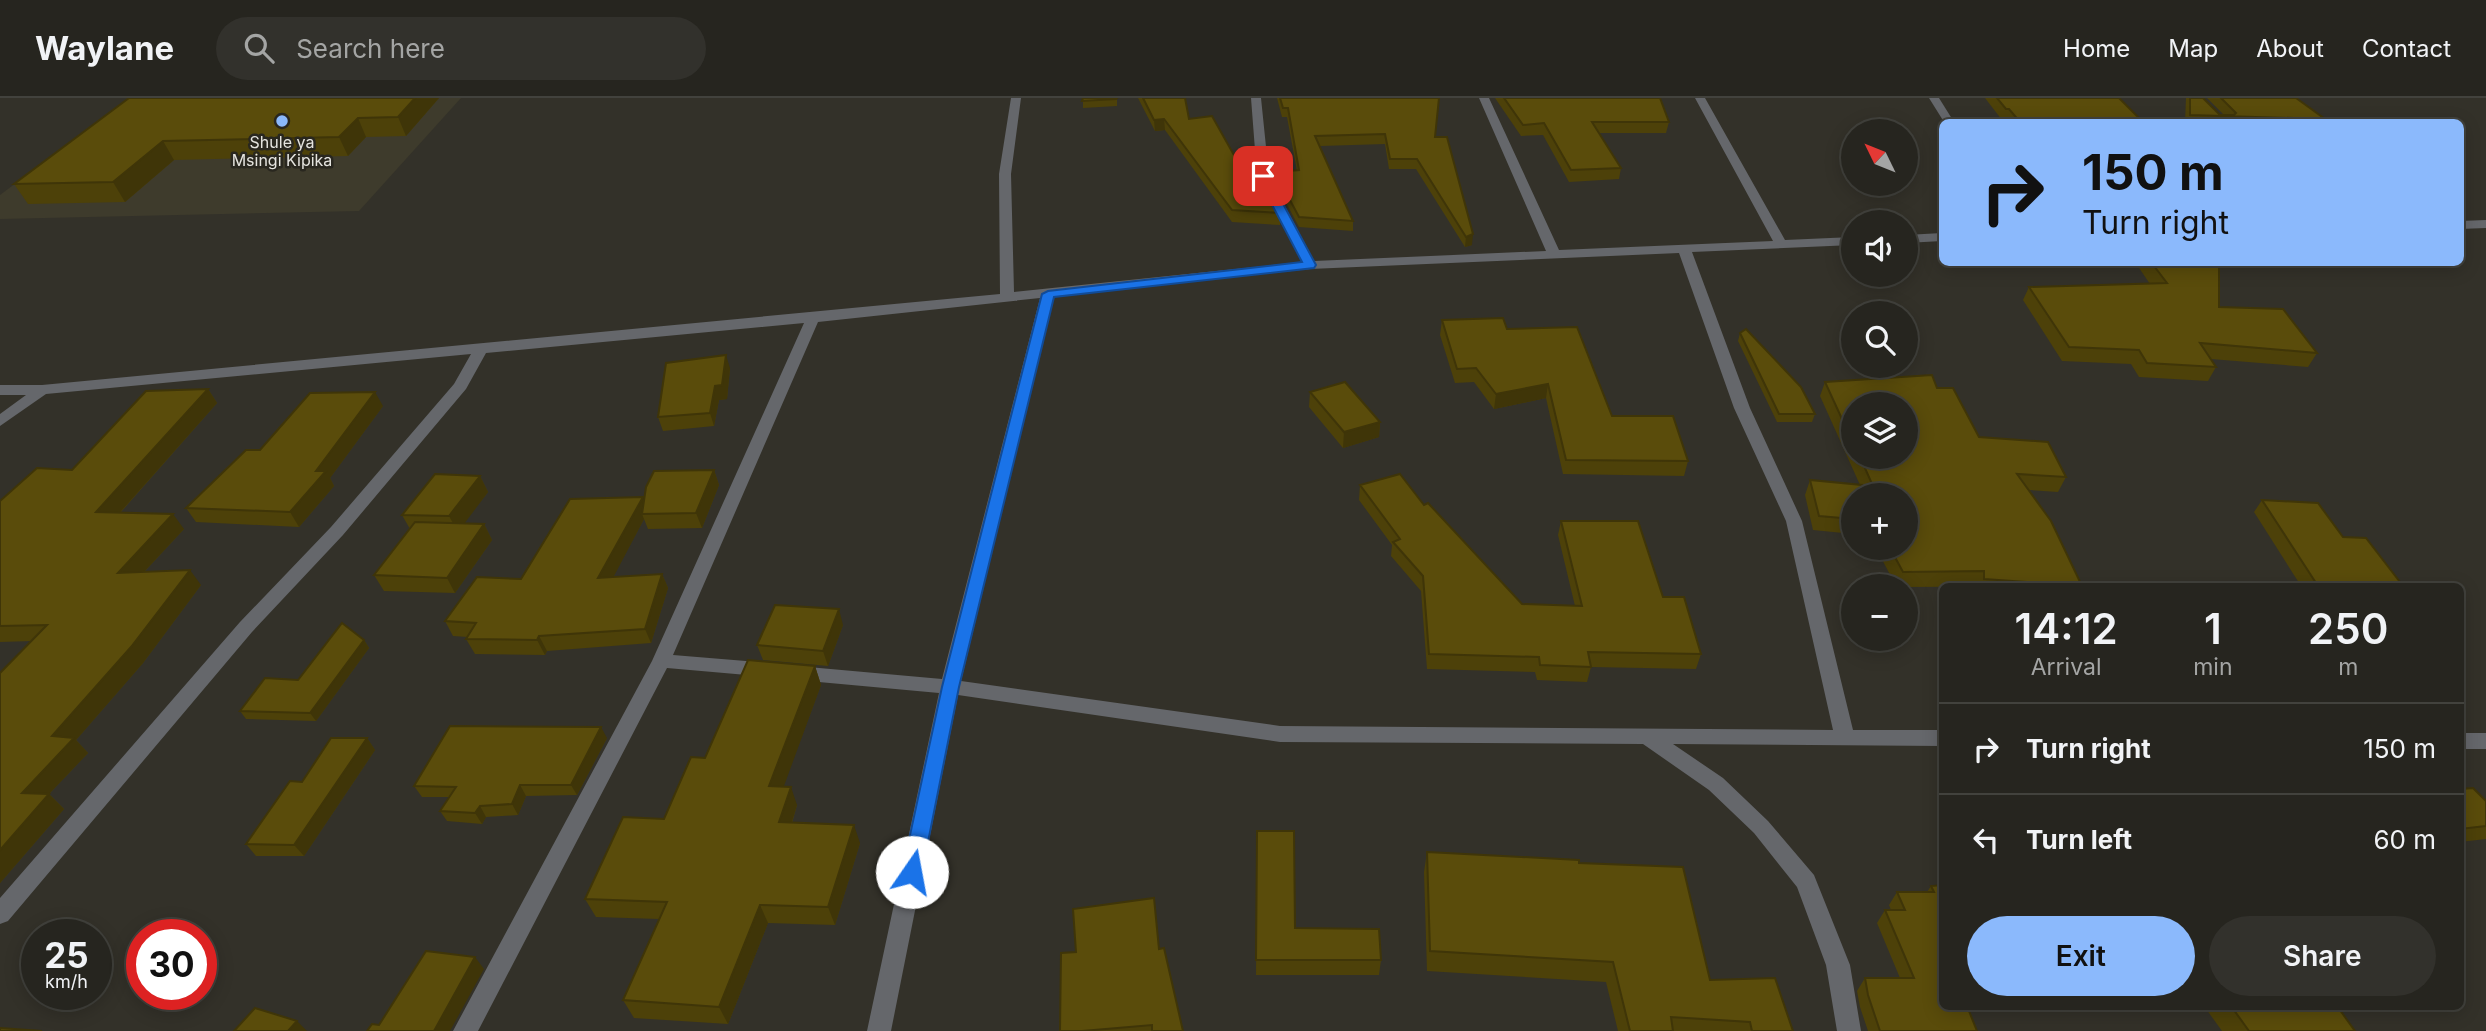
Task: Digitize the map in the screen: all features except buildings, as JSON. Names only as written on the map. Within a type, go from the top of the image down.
[{"type":"street","points":[[1007,299],[1005,174],[1016,98]]},
{"type":"street","points":[[1256,98],[1263,176],[1310,265]]},
{"type":"street","points":[[1483,98],[1554,253]]},
{"type":"street","points":[[1700,98],[1780,244]]},
{"type":"street","points":[[1934,98],[1947,119]]},
{"type":"street","points":[[2464,225],[2486,224]]},
{"type":"street","points":[[1918,238],[1939,237]]},
{"type":"street","points":[[0,390],[41,390],[813,318],[1310,265],[1841,241]]},
{"type":"street","points":[[1684,248],[1742,408],[1794,522],[1845,738]]},
{"type":"street","points":[[879,1031],[950,687],[1048,294]]},
{"type":"street","points":[[465,1031],[661,661],[813,318]]},
{"type":"street","points":[[0,914],[246,627],[337,531],[461,386],[481,349]]},
{"type":"street","points":[[0,421],[41,390]]},
{"type":"street","points":[[661,661],[950,687],[1280,734],[1939,738]]},
{"type":"street","points":[[1648,737],[1716,784],[1761,827],[1806,882],[1838,965],[1849,1031]]},
{"type":"street","points":[[2464,741],[2486,741]]},
{"type":"shaded area","points":[[129,98],[461,98],[359,211],[0,219],[0,195]]},
{"type":"place","name":"Shule ya Msingi Kipika","points":[[282,121]]},
{"type":"route","points":[[912,872],[950,687],[1048,294],[1310,265],[1263,176]]}]
